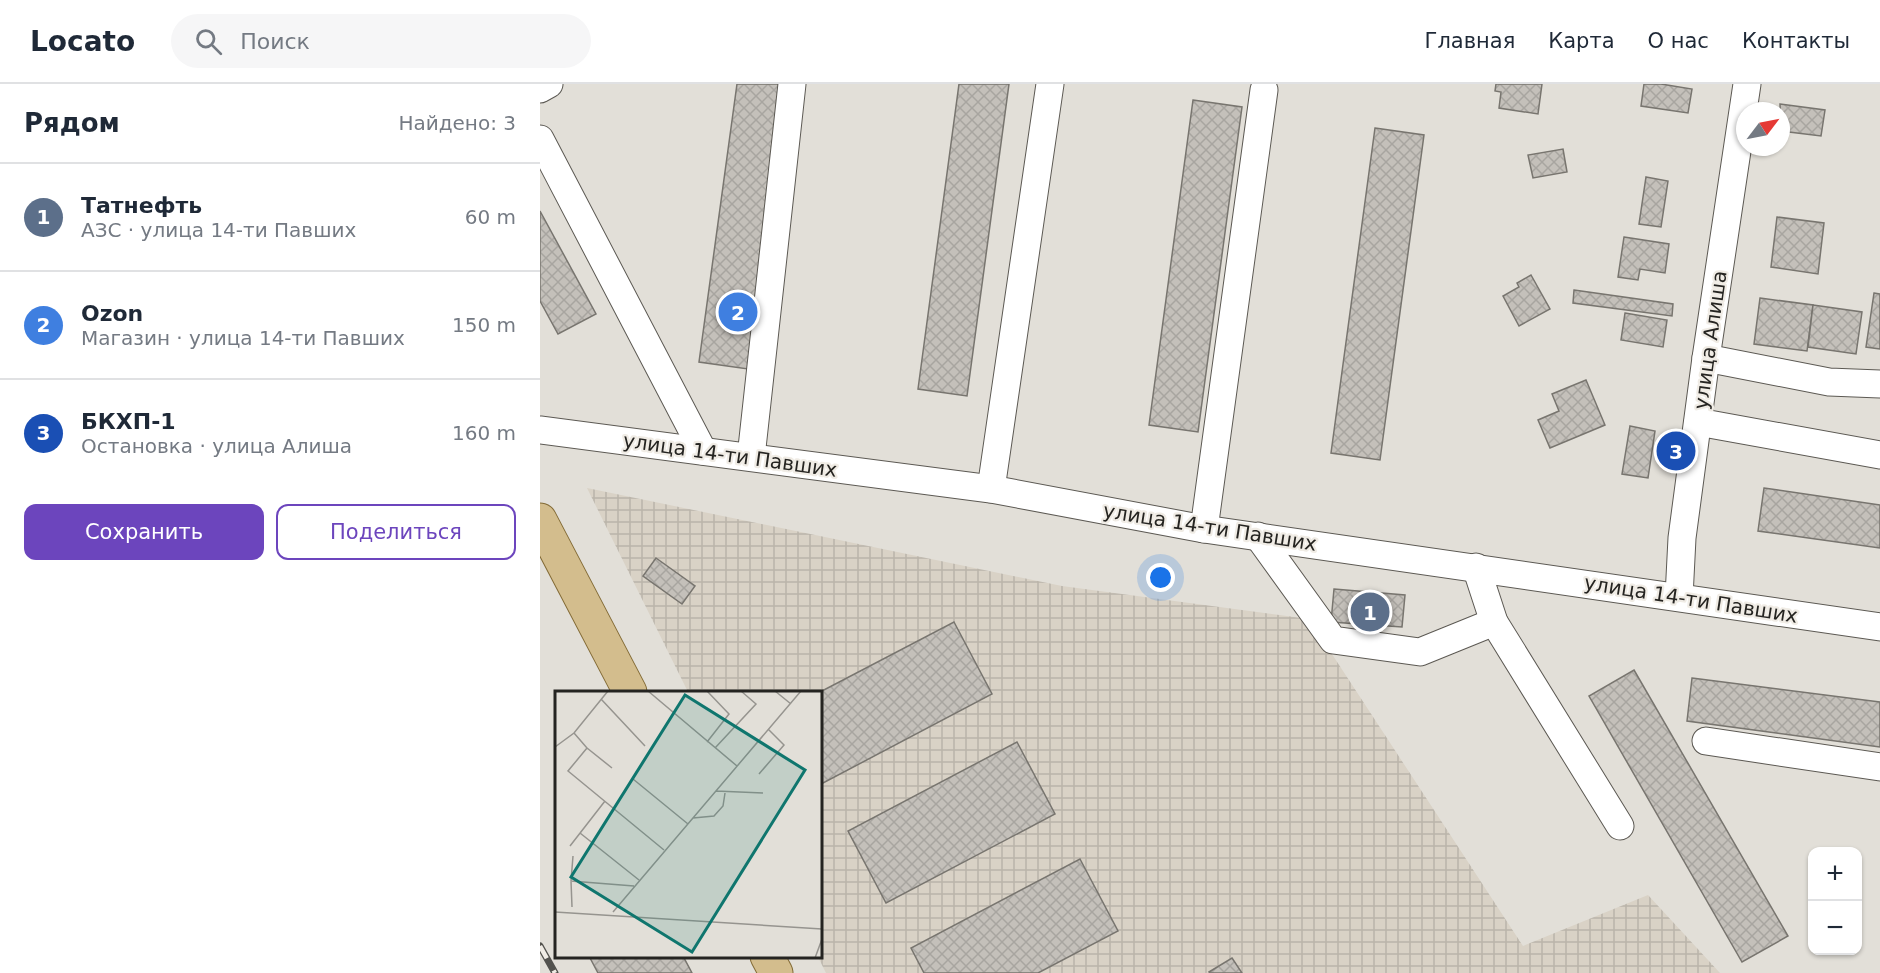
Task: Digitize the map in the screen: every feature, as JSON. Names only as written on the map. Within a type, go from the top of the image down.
[{"type":"main road","points":[[540,520],[629,691]]},
{"type":"main road","points":[[768,958],[776,973]]},
{"type":"street","points":[[540,89],[549,84]]},
{"type":"street","points":[[751,457],[792,84]]},
{"type":"street","points":[[990,489],[1050,84]]},
{"type":"street","name":"улица Алиша","points":[[1679,597],[1682,538],[1706,358],[1748,84]]},
{"type":"street","points":[[1204,529],[1264,90]]},
{"type":"street","points":[[540,139],[703,451]]},
{"type":"street","points":[[1706,358],[1829,382],[1880,384]]},
{"type":"street","points":[[1698,422],[1880,455]]},
{"type":"street","name":"улица 14-ти Павших","points":[[540,430],[990,489],[1204,529],[1880,627]]},
{"type":"street","points":[[1258,536],[1333,640],[1420,652],[1494,622]]},
{"type":"street","points":[[1476,567],[1494,622],[1620,826]]},
{"type":"street","points":[[1706,741],[1880,767]]},
{"type":"shaded area","points":[[587,488],[1062,586],[1309,619],[1523,946],[1648,895],[1720,973],[826,973],[818,958],[822,958],[822,691],[688,691]]},
{"type":"building","points":[[737,84],[786,84],[748,369],[699,362]]},
{"type":"building","points":[[959,84],[1009,84],[967,396],[918,389]]},
{"type":"building","points":[[1496,84],[1542,84],[1538,114],[1499,108],[1501,92],[1495,91]]},
{"type":"building","points":[[1644,84],[1692,89],[1688,113],[1641,106]]},
{"type":"building","points":[[1193,100],[1242,107],[1198,432],[1149,425]]},
{"type":"building","points":[[1790,105],[1825,110],[1821,136],[1790,132]]},
{"type":"building","points":[[1375,128],[1424,135],[1380,460],[1331,453]]},
{"type":"building","points":[[1563,149],[1567,172],[1533,178],[1528,155]]},
{"type":"building","points":[[1646,177],[1668,181],[1661,227],[1639,224]]},
{"type":"building","points":[[540,211],[596,314],[558,334],[540,301]]},
{"type":"building","points":[[1777,217],[1824,223],[1818,274],[1771,267]]},
{"type":"building","points":[[1624,237],[1669,244],[1665,273],[1640,269],[1638,280],[1618,277]]},
{"type":"building","points":[[1531,275],[1550,309],[1519,326],[1503,296],[1519,287],[1517,283]]},
{"type":"building","points":[[1574,290],[1673,304],[1672,316],[1573,303]]},
{"type":"building","points":[[1874,293],[1880,294],[1880,349],[1866,347]]},
{"type":"building","points":[[1760,298],[1813,305],[1807,351],[1754,344]]},
{"type":"building","points":[[1813,305],[1862,312],[1856,354],[1808,347]]},
{"type":"building","points":[[1625,313],[1667,320],[1663,347],[1621,340]]},
{"type":"building","points":[[1586,380],[1605,425],[1550,448],[1538,420],[1559,411],[1552,394]]},
{"type":"building","points":[[1630,426],[1655,431],[1648,478],[1622,474]]},
{"type":"building","points":[[1764,488],[1880,505],[1880,548],[1758,531]]},
{"type":"building","points":[[656,558],[695,586],[682,604],[643,576]]},
{"type":"building","points":[[1334,589],[1405,595],[1402,627],[1331,622]]},
{"type":"building","points":[[954,622],[992,694],[823,783],[822,691]]},
{"type":"building","points":[[1634,670],[1788,936],[1742,962],[1589,696]]},
{"type":"building","points":[[1692,678],[1880,702],[1880,747],[1687,721]]},
{"type":"building","points":[[1017,742],[1055,814],[886,903],[848,831]]},
{"type":"building","points":[[1080,859],[1118,931],[1038,973],[924,973],[911,948]]},
{"type":"building","points":[[590,958],[684,958],[692,973],[598,973]]},
{"type":"building","points":[[1232,958],[1242,973],[1209,972]]},
{"type":"railway","points":[[540,946],[555,973]]},
{"type":"place","name":"Ozon","points":[[738,312]]},
{"type":"place","name":"БКХП-1","points":[[1676,451]]},
{"type":"place","name":"Татнефть","points":[[1370,612]]}]
